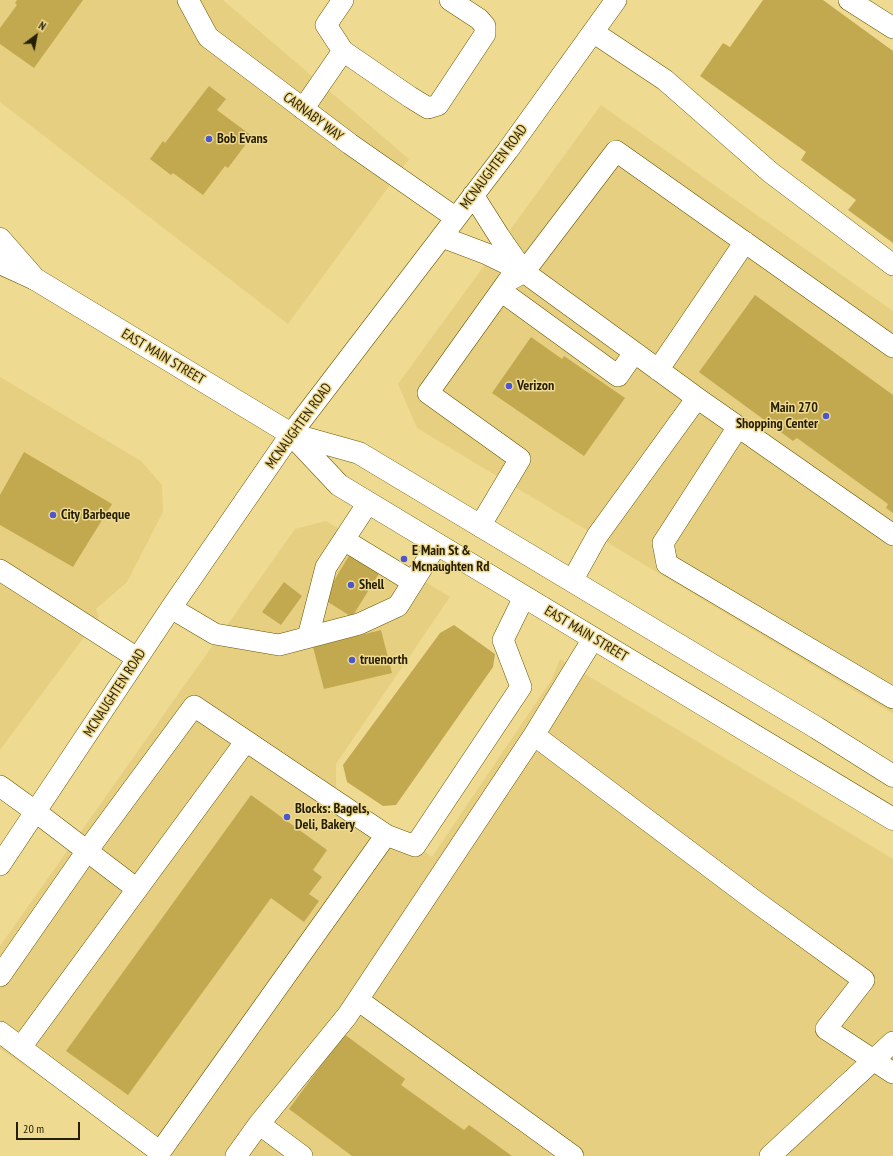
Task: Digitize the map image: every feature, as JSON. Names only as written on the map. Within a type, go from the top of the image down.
[{"type":"main road","points":[[0,240],[35,279]]},
{"type":"main road","name":"EAST MAIN STREET","points":[[0,250],[35,279]]},
{"type":"main road","name":"EAST MAIN STREET","points":[[0,263],[35,279],[292,434],[359,453],[817,728],[893,776]]},
{"type":"main road","name":"EAST MAIN STREET","points":[[292,434],[339,485],[893,819]]},
{"type":"street","name":"CARNABY WAY","points":[[188,0],[208,37],[350,144],[456,218]]},
{"type":"street","points":[[343,0],[326,26],[343,52],[428,108],[438,105],[485,34],[485,26],[479,19],[450,0]]},
{"type":"street","name":"MCNAUGHTEN ROAD","points":[[0,865],[137,658],[292,434],[442,237],[616,0]]},
{"type":"street","points":[[849,0],[893,28]]},
{"type":"street","points":[[593,32],[665,80],[770,172],[893,265]]},
{"type":"street","points":[[303,109],[343,52]]},
{"type":"street","points":[[480,526],[520,459],[428,393],[508,281],[524,272],[616,151],[893,347]]},
{"type":"street","points":[[473,195],[524,272]]},
{"type":"street","points":[[442,237],[487,254],[524,272],[738,428],[893,535]]},
{"type":"street","points":[[658,370],[745,242]]},
{"type":"street","points":[[501,291],[618,376],[634,353]]},
{"type":"street","points":[[572,581],[597,536],[697,398]]},
{"type":"street","points":[[738,428],[663,543],[667,564],[893,698]]},
{"type":"street","points":[[308,637],[326,567],[368,503]]},
{"type":"street","points":[[344,540],[413,582]]},
{"type":"street","points":[[171,608],[215,634],[279,645],[359,624],[398,606],[437,544]]},
{"type":"street","points":[[0,570],[137,658]]},
{"type":"street","points":[[0,976],[87,851],[194,706],[386,835],[415,846],[521,687],[503,640],[524,597]]},
{"type":"street","points":[[236,1156],[259,1124],[347,1016],[534,735],[593,639]]},
{"type":"street","points":[[534,735],[864,980],[826,1029],[893,1074]]},
{"type":"street","points":[[21,1047],[246,741]]},
{"type":"street","points":[[0,786],[138,889]]},
{"type":"street","points":[[0,1032],[160,1152],[386,835]]},
{"type":"street","points":[[358,1000],[573,1156]]},
{"type":"street","points":[[770,1156],[893,1042]]},
{"type":"street","points":[[259,1124],[302,1156]]},
{"type":"shaded area","points":[[0,0],[223,0],[409,159],[288,324],[0,102]]},
{"type":"shaded area","points":[[601,105],[893,311],[893,714],[417,428],[398,384]]},
{"type":"shaded area","points":[[0,377],[141,461],[162,485],[163,512],[127,582],[96,609],[99,617],[0,750]]},
{"type":"shaded area","points":[[326,521],[450,597],[336,764],[336,789],[432,857],[552,679],[560,659],[893,859],[893,1156],[156,1156],[0,1049],[0,946],[295,529]]},
{"type":"building","points":[[17,0],[83,0],[34,68],[0,44],[0,28],[17,5],[15,3]]},
{"type":"building","points":[[763,0],[823,0],[893,51],[893,243],[848,210],[856,200],[801,160],[806,152],[700,76],[723,43],[730,47]]},
{"type":"building","name":"Bob Evans","points":[[209,86],[226,99],[217,110],[252,136],[228,168],[225,166],[203,195],[173,173],[171,175],[150,159],[163,141],[165,143]]},
{"type":"building","name":"Main 270 Shopping Center","points":[[755,295],[893,395],[893,513],[886,508],[888,504],[797,438],[793,441],[699,372]]},
{"type":"building","points":[[531,337],[562,359],[564,356],[625,398],[584,456],[492,393]]},
{"type":"building","name":"City Barbeque","points":[[24,452],[112,504],[73,567],[0,525],[0,495]]},
{"type":"building","name":"Shell","points":[[350,554],[380,572],[352,617],[323,599]]},
{"type":"building","points":[[284,582],[302,596],[281,625],[262,612]]},
{"type":"building","points":[[454,625],[495,654],[493,667],[396,805],[383,806],[347,782],[343,765],[440,633]]},
{"type":"building","name":"truenorth","points":[[381,630],[392,673],[324,689],[313,647]]},
{"type":"building","points":[[251,795],[327,850],[313,870],[322,877],[309,894],[319,901],[304,922],[271,898],[128,1095],[66,1051]]},
{"type":"building","points":[[344,1034],[405,1079],[401,1085],[464,1130],[469,1125],[512,1156],[352,1156],[289,1109]]},
{"type":"place","name":"Bob Evans","points":[[209,139]]},
{"type":"place","name":"Verizon","points":[[509,386]]},
{"type":"place","name":"Main 270 Shopping Center","points":[[826,416]]},
{"type":"place","name":"City Barbeque","points":[[53,515]]},
{"type":"place","name":"E Main St & Mcnaughten Rd","points":[[404,559]]},
{"type":"place","name":"Shell","points":[[351,585]]},
{"type":"place","name":"truenorth","points":[[352,660]]},
{"type":"place","name":"Blocks: Bagels, Deli, Bakery","points":[[287,817]]}]
